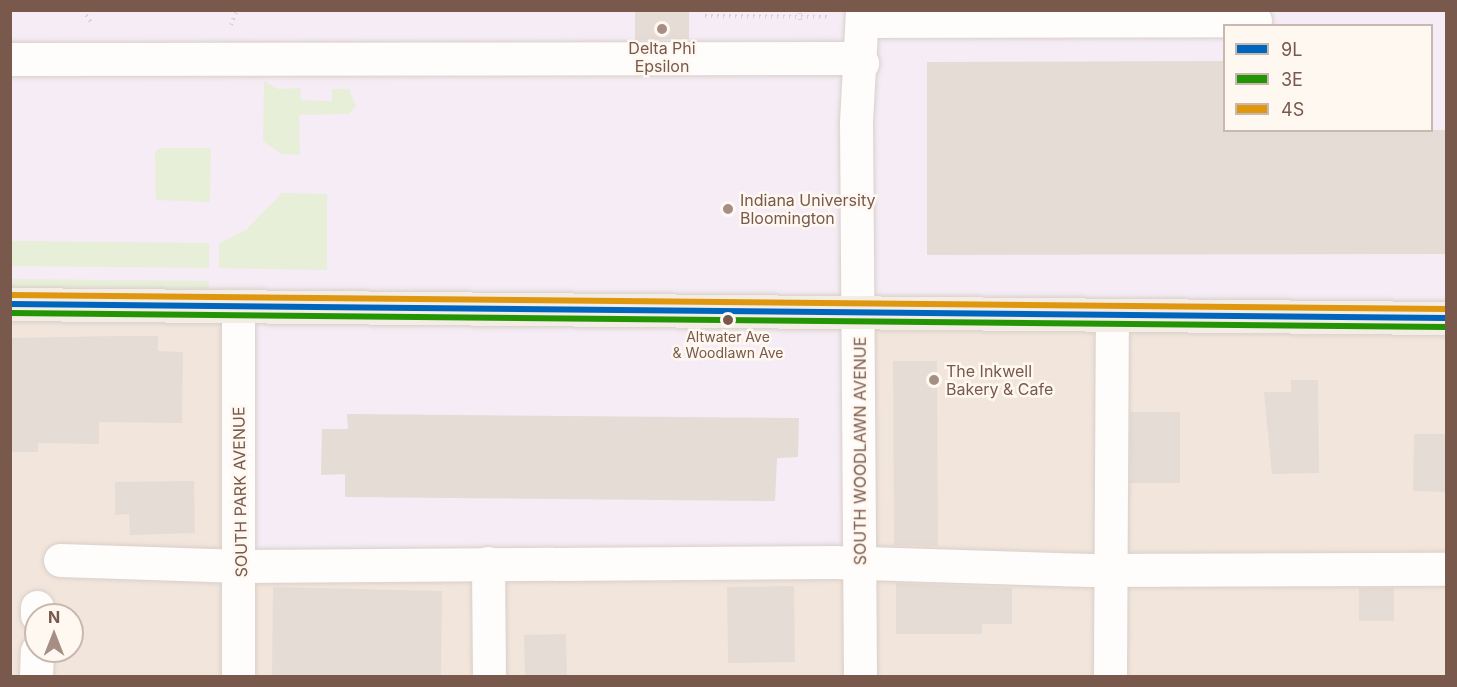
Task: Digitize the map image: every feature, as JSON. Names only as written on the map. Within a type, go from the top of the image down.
[{"type":"main road","points":[[10,304],[238,308],[861,310],[1446,318]]},
{"type":"street","points":[[852,16],[1109,16],[1254,20]]},
{"type":"street","name":"SOUTH WOODLAWN AVENUE","points":[[852,16],[862,63],[856,122],[861,310],[860,676]]},
{"type":"street","points":[[10,59],[846,58],[862,63]]},
{"type":"street","name":"SOUTH PARK AVENUE","points":[[238,308],[242,566],[238,676]]},
{"type":"street","points":[[1110,676],[1112,315]]},
{"type":"street","points":[[60,560],[242,566],[488,563],[860,563],[1109,569],[1446,569]]},
{"type":"street","points":[[488,563],[489,676]]},
{"type":"path","points":[[705,10],[705,16],[800,22],[852,16]]},
{"type":"path","points":[[800,10],[800,22]]},
{"type":"shaded area","name":"Indiana University Bloomington","points":[[11,11],[1446,11],[1446,305],[847,298],[847,555],[256,554],[255,292],[11,288]]},
{"type":"shaded area","points":[[11,306],[238,311],[236,568],[868,321],[1446,332],[1446,676],[11,676]]},
{"type":"green space","points":[[264,81],[278,89],[300,88],[301,100],[332,101],[332,89],[349,89],[356,106],[349,114],[299,115],[300,155],[281,154],[263,141]]},
{"type":"green space","points":[[160,148],[211,148],[210,202],[156,200],[155,152]]},
{"type":"green space","points":[[282,193],[327,194],[327,270],[219,268],[219,243],[246,230]]},
{"type":"green space","points":[[11,241],[209,243],[209,268],[11,266]]},
{"type":"green space","points":[[11,279],[209,281],[209,291],[11,289]]},
{"type":"building","name":"Delta Phi Epsilon","points":[[635,10],[689,10],[689,39],[635,40]]},
{"type":"building","points":[[1223,61],[1223,132],[1433,132],[1433,130],[1446,130],[1446,254],[927,255],[927,62]]},
{"type":"building","points":[[158,336],[158,351],[183,352],[182,423],[99,422],[99,444],[38,443],[38,452],[10,452],[10,338]]},
{"type":"building","points":[[893,361],[937,361],[938,546],[894,545]]},
{"type":"building","points":[[1291,380],[1318,380],[1319,473],[1272,474],[1264,392],[1291,392]]},
{"type":"building","points":[[1130,412],[1180,412],[1180,483],[1130,483]]},
{"type":"building","points":[[347,414],[799,418],[798,457],[777,458],[775,501],[345,497],[345,474],[321,475],[322,429],[348,429]]},
{"type":"building","points":[[1414,434],[1446,434],[1446,492],[1413,491]]},
{"type":"building","points":[[194,481],[195,533],[130,535],[129,514],[115,515],[115,482]]},
{"type":"building","points":[[896,583],[1012,588],[1012,624],[982,624],[982,634],[896,634]]},
{"type":"building","points":[[794,586],[795,662],[728,663],[727,587]]},
{"type":"building","points":[[273,587],[442,591],[441,676],[272,676]]},
{"type":"building","points":[[1359,588],[1394,588],[1394,621],[1359,621]]},
{"type":"building","points":[[566,634],[567,676],[525,676],[524,635]]},
{"type":"transit line","name":"4S","points":[[10,295],[1446,309]]},
{"type":"transit line","name":"9L","points":[[10,304],[1446,318]]},
{"type":"transit line","name":"3E","points":[[10,313],[1446,327]]},
{"type":"place","name":"Delta Phi Epsilon","points":[[662,29]]},
{"type":"place","name":"Indiana University Bloomington","points":[[728,209]]},
{"type":"place","name":"Altwater Ave & Woodlawn Ave","points":[[728,320]]},
{"type":"place","name":"The Inkwell Bakery & Cafe","points":[[934,380]]}]
